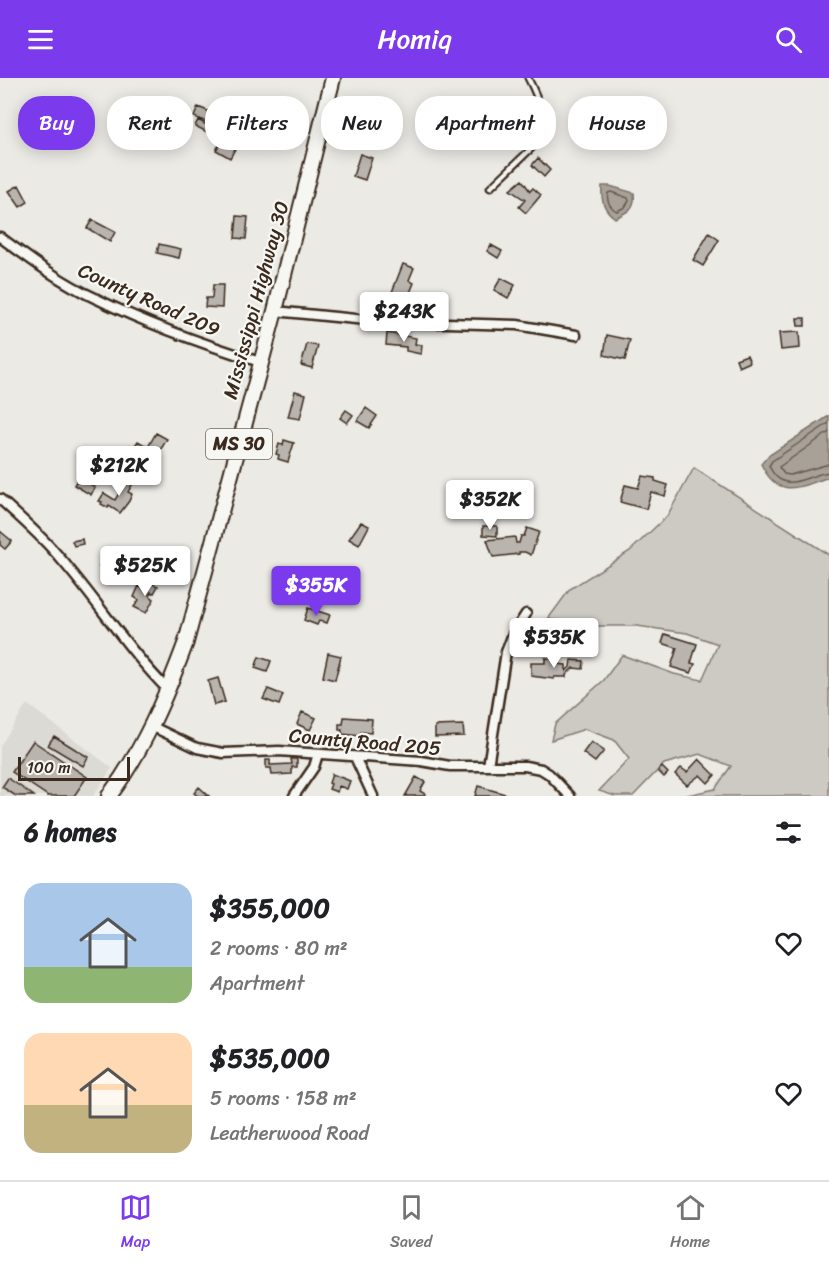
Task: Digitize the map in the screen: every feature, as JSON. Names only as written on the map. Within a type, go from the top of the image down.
[{"type":"main road","name":"Mississippi Highway 30","points":[[109,796],[132,762],[152,726],[186,642],[275,311],[333,78]]},
{"type":"street","name":"County Road 209","points":[[0,237],[54,275],[97,299],[260,363]]},
{"type":"street","points":[[275,311],[376,321],[517,326],[576,335]]},
{"type":"street","points":[[0,499],[54,551],[118,633],[168,690]]},
{"type":"street","points":[[488,766],[506,652],[513,634],[526,614]]},
{"type":"street","name":"County Road 205","points":[[152,726],[208,751],[223,753],[279,751],[421,761],[450,766],[525,766],[542,769],[570,796]]},
{"type":"street","points":[[294,796],[314,767],[318,754]]},
{"type":"street","points":[[355,757],[373,796]]},
{"type":"lane","points":[[490,189],[537,143],[541,133],[540,104],[528,78]]},
{"type":"shaded area","points":[[694,468],[829,555],[829,796],[683,796],[715,789],[731,766],[700,754],[664,764],[633,796],[615,796],[599,791],[629,759],[614,740],[585,729],[551,740],[555,724],[604,680],[622,655],[674,674],[702,680],[718,644],[687,633],[637,626],[594,626],[548,619],[570,589],[630,551],[667,516]]},
{"type":"shaded area","points":[[27,704],[112,768],[93,796],[0,796],[0,746]]},
{"type":"water","points":[[602,186],[634,193],[632,206],[615,218],[604,204]]},
{"type":"water","points":[[829,416],[829,477],[790,488],[775,483],[761,464],[768,456]]},
{"type":"building","points":[[198,107],[205,110],[205,122],[194,117]]},
{"type":"building","points":[[198,120],[205,124],[205,131],[195,126]]},
{"type":"building","points":[[216,150],[234,150],[230,158]]},
{"type":"building","points":[[360,154],[372,158],[365,180],[353,176]]},
{"type":"building","points":[[538,158],[550,170],[544,177],[532,165]]},
{"type":"building","points":[[522,180],[530,191],[533,188],[541,195],[526,213],[519,207],[525,200],[510,190]]},
{"type":"building","points":[[19,185],[28,202],[20,207],[9,191]]},
{"type":"building","points":[[237,216],[248,217],[246,239],[235,238]]},
{"type":"building","points":[[92,220],[115,232],[110,242],[87,228]]},
{"type":"building","points":[[709,233],[719,240],[703,266],[693,260]]},
{"type":"building","points":[[159,244],[181,249],[179,258],[157,253]]},
{"type":"building","points":[[491,245],[502,251],[498,258],[487,251]]},
{"type":"building","points":[[403,264],[414,268],[409,280],[414,283],[409,295],[404,293],[403,296],[392,292]]},
{"type":"building","points":[[501,278],[515,285],[508,298],[494,290]]},
{"type":"building","points":[[213,285],[223,285],[222,308],[205,307],[206,298],[212,298]]},
{"type":"building","points":[[797,318],[805,318],[805,326],[798,326]]},
{"type":"building","points":[[799,332],[800,348],[781,350],[779,333]]},
{"type":"building","points":[[387,333],[416,338],[415,344],[422,345],[421,354],[406,351],[406,347],[386,345]]},
{"type":"building","points":[[607,335],[630,340],[625,360],[604,355]]},
{"type":"building","points":[[307,344],[318,346],[312,368],[301,365]]},
{"type":"building","points":[[747,355],[750,362],[739,367],[736,359]]},
{"type":"building","points":[[295,391],[306,394],[300,419],[288,417]]},
{"type":"building","points":[[366,408],[377,416],[369,428],[357,421]]},
{"type":"building","points":[[346,410],[353,415],[347,423],[340,418]]},
{"type":"building","points":[[156,433],[167,439],[155,459],[134,447],[138,441],[148,447]]},
{"type":"building","points":[[284,440],[294,443],[288,462],[278,459],[279,455],[276,454],[279,444],[283,445]]},
{"type":"building","points":[[130,474],[136,478],[128,492],[132,494],[120,513],[101,504],[102,502],[99,501],[104,493],[115,500]]},
{"type":"building","points":[[642,476],[655,478],[655,481],[668,485],[665,496],[651,492],[646,509],[620,502],[625,485],[638,488]]},
{"type":"building","points":[[79,477],[95,487],[91,495],[74,485]]},
{"type":"building","points":[[361,522],[369,526],[359,545],[349,539]]},
{"type":"building","points":[[483,526],[497,526],[497,536],[483,535]]},
{"type":"building","points":[[527,528],[539,532],[531,555],[519,552],[519,554],[493,557],[487,540],[515,537],[516,543],[519,543]]},
{"type":"building","points":[[0,531],[12,541],[5,549],[0,545]]},
{"type":"building","points":[[82,539],[83,544],[74,546],[72,541]]},
{"type":"building","points":[[111,553],[119,560],[107,573],[99,566]]},
{"type":"building","points":[[149,582],[158,586],[154,593],[151,592],[149,595],[154,599],[146,613],[134,607],[139,600],[134,597],[139,586],[145,589]]},
{"type":"building","points":[[308,608],[330,615],[327,623],[319,621],[317,625],[304,620]]},
{"type":"building","points":[[665,634],[697,644],[691,663],[695,664],[691,673],[671,667],[677,648],[662,643]]},
{"type":"building","points":[[328,653],[341,656],[335,680],[323,677]]},
{"type":"building","points":[[259,657],[271,661],[267,672],[255,668]]},
{"type":"building","points":[[545,658],[556,659],[556,664],[566,665],[566,671],[570,667],[571,660],[584,661],[583,669],[573,668],[566,677],[554,677],[554,679],[531,676],[531,663],[545,663]]},
{"type":"building","points":[[218,678],[225,702],[214,705],[208,681]]},
{"type":"building","points":[[268,689],[283,695],[279,705],[263,699]]},
{"type":"building","points":[[302,712],[316,718],[310,730],[297,724]]},
{"type":"building","points":[[344,717],[372,719],[371,733],[361,732],[361,736],[342,734],[339,724],[343,724]]},
{"type":"building","points":[[463,725],[464,736],[435,737],[435,726]]},
{"type":"building","points":[[54,736],[88,757],[83,766],[48,745]]},
{"type":"building","points":[[33,741],[87,777],[74,796],[48,796],[12,772]]},
{"type":"building","points":[[591,742],[604,751],[595,762],[583,753]]},
{"type":"building","points":[[291,759],[297,759],[297,767],[292,767],[292,774],[272,775],[271,768],[266,768],[266,760],[270,760],[270,765],[292,764]]},
{"type":"building","points":[[699,759],[715,775],[708,783],[700,775],[687,785],[675,774],[681,768],[687,772]]},
{"type":"building","points":[[662,767],[668,773],[664,777],[658,771]]},
{"type":"building","points":[[332,774],[350,781],[347,789],[339,786],[337,792],[329,789]]},
{"type":"building","points":[[416,777],[425,782],[420,791],[425,794],[424,796],[405,796]]},
{"type":"building","points":[[8,778],[34,796],[16,796],[2,787]]},
{"type":"building","points":[[478,786],[505,794],[504,796],[475,796]]},
{"type":"building","points":[[199,787],[209,796],[198,796],[194,793]]}]
